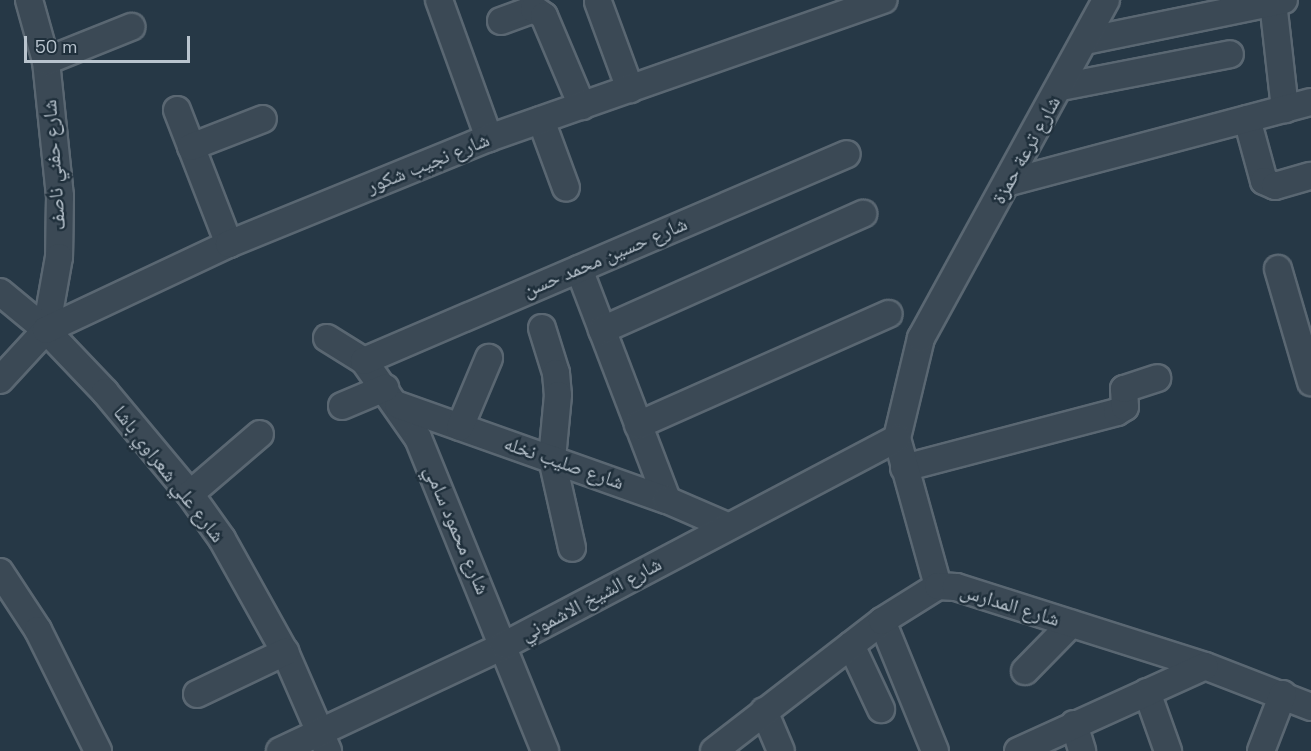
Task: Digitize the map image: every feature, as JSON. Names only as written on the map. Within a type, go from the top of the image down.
[{"type":"street","name":"شارع حفني ناصف","points":[[29,0],[46,61],[60,196],[59,256],[46,330]]},
{"type":"street","points":[[439,0],[489,138]]},
{"type":"street","name":"شارع نجيب شكور","points":[[0,380],[46,330],[229,244],[489,138],[884,0]]},
{"type":"street","name":"شارع ترعة حمزة","points":[[897,438],[921,338],[940,298],[1010,182],[1106,0]]},
{"type":"street","points":[[1085,41],[1279,1],[1285,109]]},
{"type":"street","points":[[597,2],[630,89]]},
{"type":"street","points":[[501,21],[534,9],[544,16],[582,106]]},
{"type":"street","points":[[46,61],[131,27]]},
{"type":"street","points":[[1061,87],[1230,54]]},
{"type":"street","points":[[1010,182],[1311,102]]},
{"type":"street","points":[[177,111],[229,244]]},
{"type":"street","points":[[191,147],[263,119]]},
{"type":"street","points":[[1247,119],[1264,181],[1275,186],[1311,176]]},
{"type":"street","points":[[542,120],[566,188]]},
{"type":"street","name":"شارع حسين محمد حسن","points":[[364,361],[848,154]]},
{"type":"street","points":[[602,330],[862,214]]},
{"type":"street","points":[[579,268],[667,500]]},
{"type":"street","points":[[1278,269],[1311,382]]},
{"type":"street","name":"شارع علي شعراوي باشا","points":[[0,292],[46,330],[105,392],[190,494],[222,539],[285,652],[325,742]]},
{"type":"street","points":[[638,425],[888,314]]},
{"type":"street","points":[[542,328],[556,373],[558,395],[552,459],[572,548]]},
{"type":"street","name":"شارع محمود سامي","points":[[327,338],[364,361],[392,397],[418,438],[504,645],[545,751]]},
{"type":"street","points":[[460,427],[489,358]]},
{"type":"street","points":[[904,468],[1117,412],[1125,407],[1124,388],[1156,378]]},
{"type":"street","points":[[342,406],[392,397]]},
{"type":"street","name":"شارع صليب نخله","points":[[392,397],[460,427],[667,500],[727,526]]},
{"type":"street","points":[[190,494],[260,434]]},
{"type":"street","points":[[897,438],[938,586]]},
{"type":"street","name":"شارع الشيخ الاشموني","points":[[280,751],[325,742],[727,526],[897,438]]},
{"type":"street","points":[[0,572],[38,630],[98,751]]},
{"type":"street","name":"شارع المدارس","points":[[714,751],[882,621],[938,586],[957,587],[1205,666],[1283,694],[1311,707]]},
{"type":"street","points":[[882,621],[935,751]]},
{"type":"street","points":[[1025,671],[1071,624]]},
{"type":"street","points":[[851,645],[881,709]]},
{"type":"street","points":[[197,694],[285,652]]},
{"type":"street","points":[[1018,751],[1205,666]]},
{"type":"street","points":[[1147,692],[1168,751]]},
{"type":"street","points":[[1262,751],[1283,694]]},
{"type":"street","points":[[764,711],[781,751]]},
{"type":"street","points":[[1074,724],[1082,751]]}]
